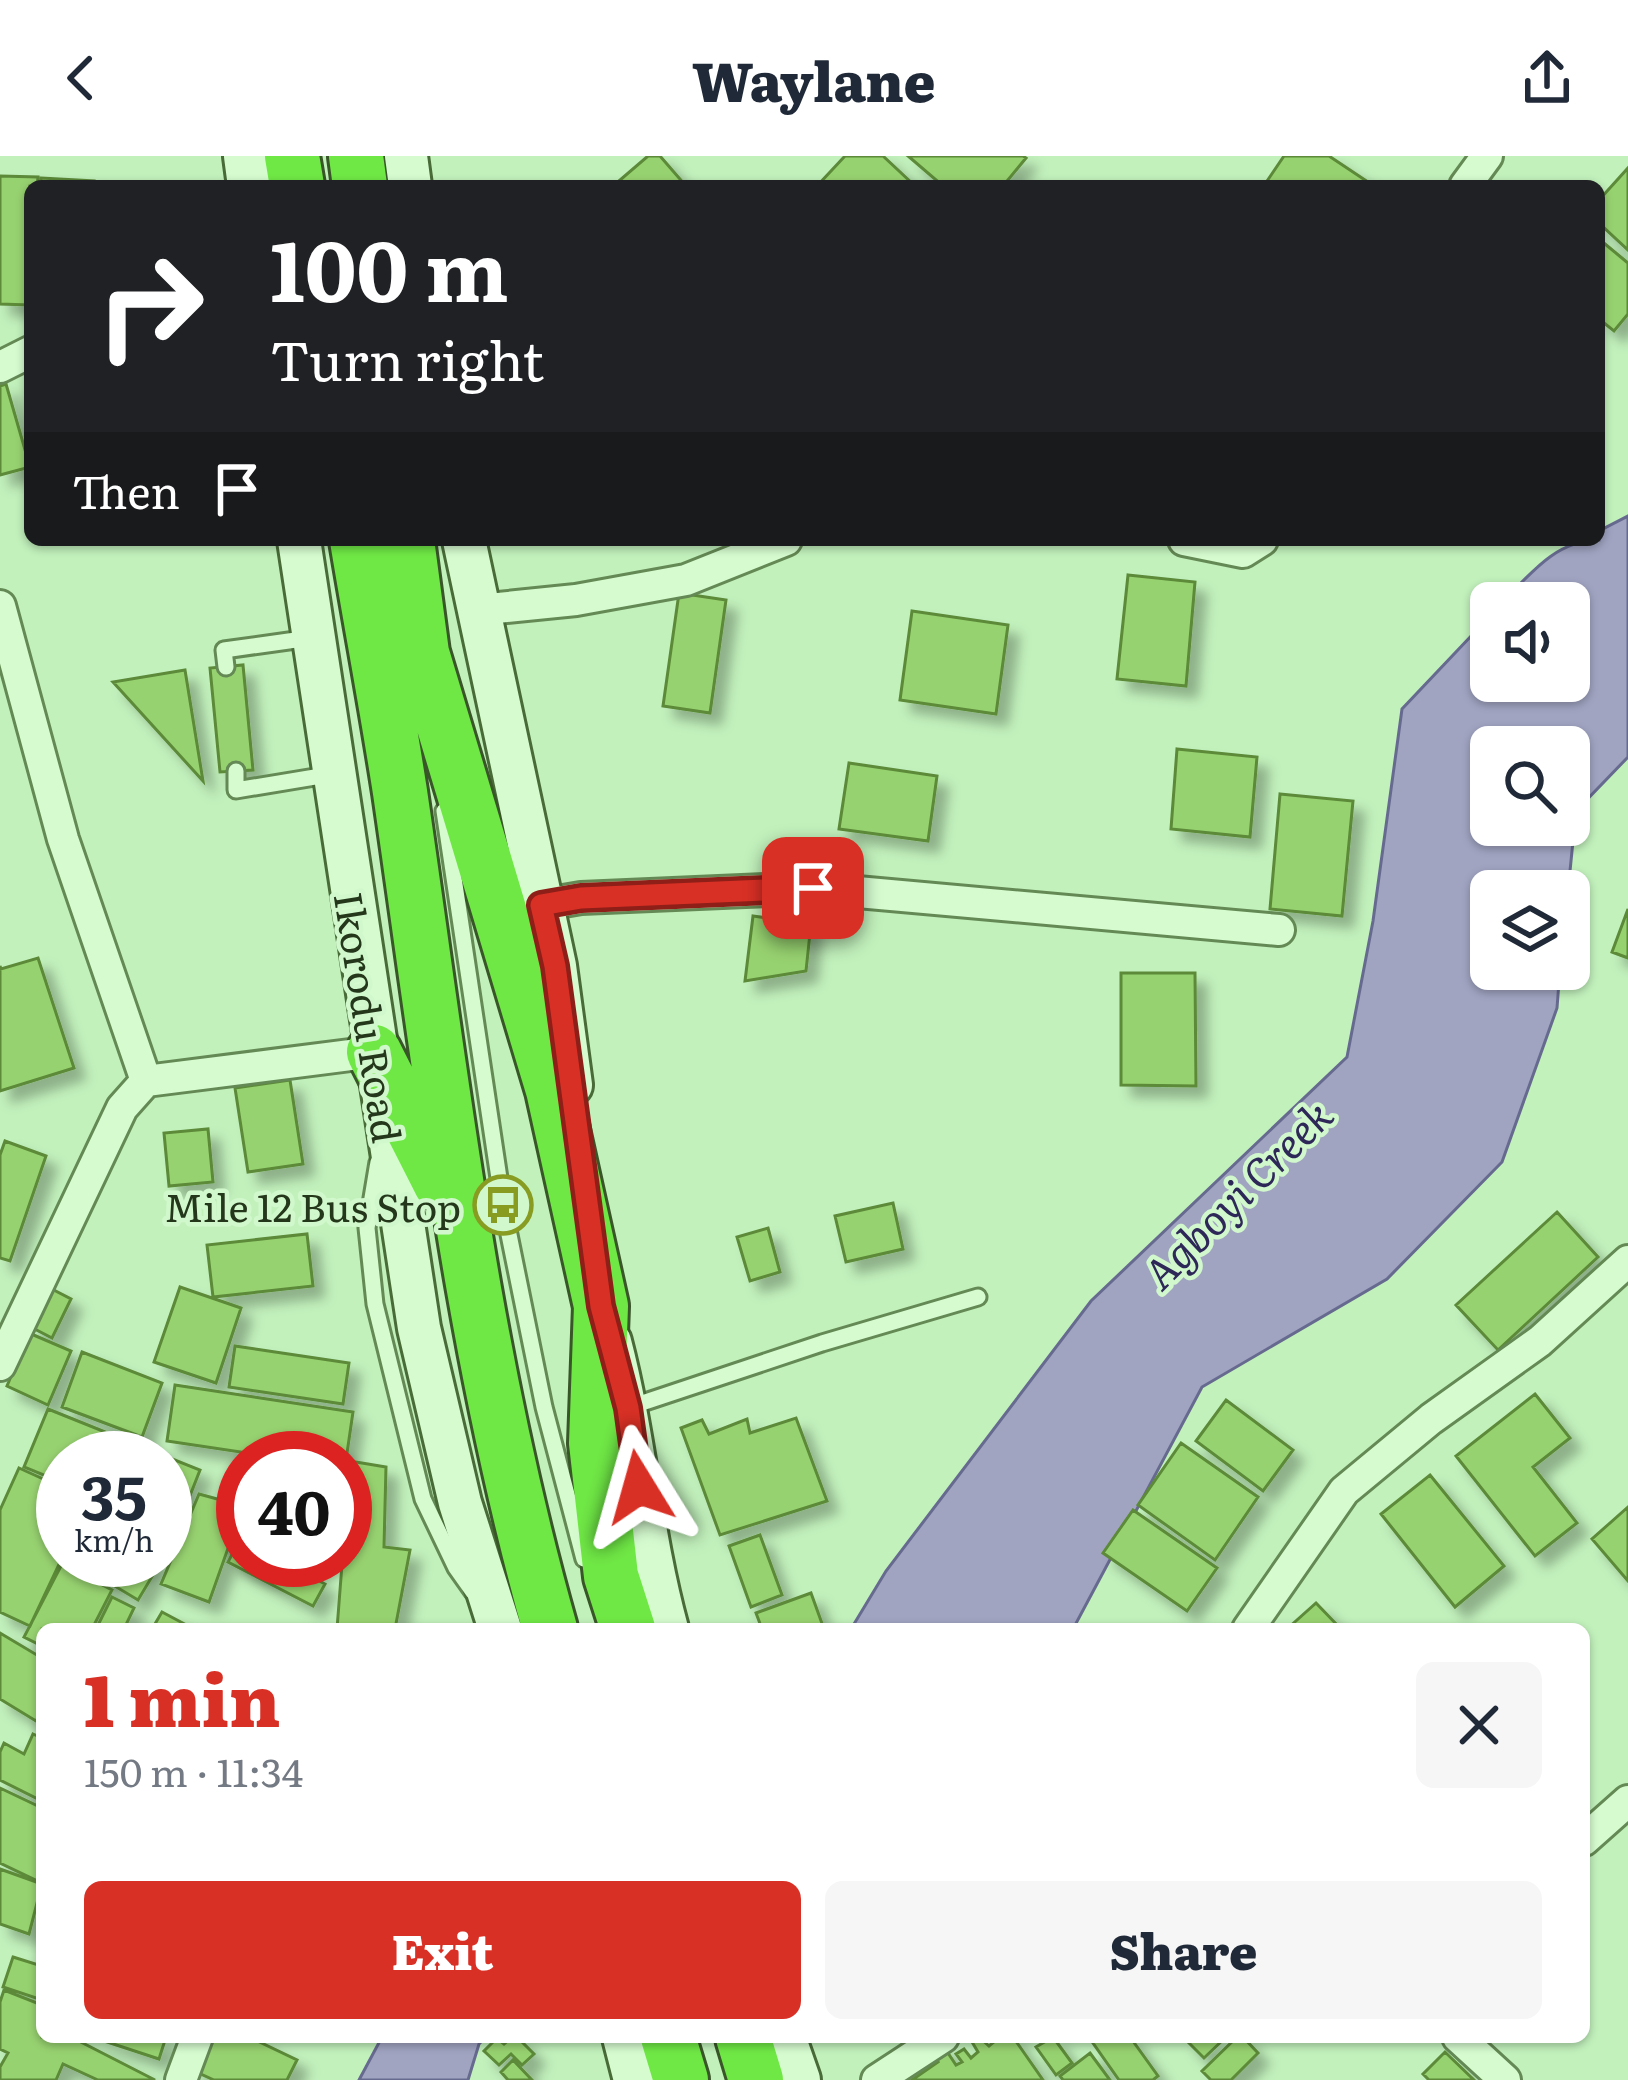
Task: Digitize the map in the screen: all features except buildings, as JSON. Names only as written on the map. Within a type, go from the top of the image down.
[{"type":"highway","name":"Ikorodu Road","points":[[358,546],[399,788],[460,1222],[505,1448],[512,1623]]},
{"type":"highway","points":[[408,546],[422,653],[554,1090],[601,1306],[596,1443],[611,1576],[626,1623]]},
{"type":"highway","points":[[374,1052],[460,1222]]},
{"type":"highway","points":[[745,2043],[756,2080]]},
{"type":"highway","points":[[638,2049],[681,2080]]},
{"type":"street","name":"Ikorodu Road","points":[[300,546],[419,1328],[460,1503],[510,1623]]},
{"type":"street","points":[[465,546],[555,966],[601,1306],[628,1408],[650,1567],[665,1623]]},
{"type":"street","points":[[478,610],[575,600],[686,580],[771,546]]},
{"type":"street","points":[[1214,546],[1243,552],[1252,546]]},
{"type":"street","points":[[0,605],[63,839],[146,1081]]},
{"type":"street","points":[[541,905],[581,898],[813,888],[1279,930]]},
{"type":"street","points":[[0,1365],[122,1108],[146,1081],[374,1052]]},
{"type":"street","points":[[1252,1623],[1344,1491],[1431,1419],[1540,1341],[1628,1261]]},
{"type":"street","points":[[1590,1835],[1628,1801]]},
{"type":"street","points":[[181,2080],[195,2043]]},
{"type":"street","points":[[786,2043],[799,2080]]},
{"type":"street","points":[[877,2080],[934,2043]]},
{"type":"street","points":[[1465,2043],[1505,2080]]},
{"type":"lane","points":[[226,667],[224,650],[313,638]]},
{"type":"lane","points":[[422,653],[440,782]]},
{"type":"lane","points":[[236,771],[236,790],[333,774]]},
{"type":"lane","points":[[443,803],[503,1205],[544,1407],[591,1585]]},
{"type":"lane","points":[[460,1222],[552,1565]]},
{"type":"lane","points":[[628,1408],[978,1297]]},
{"type":"water","name":"Agboyi Creek","points":[[1628,516],[1628,757],[1590,796],[1590,726],[1470,726],[1470,846],[1572,846],[1570,870],[1470,870],[1470,990],[1558,990],[1557,1008],[1502,1162],[1387,1279],[1202,1387],[1076,1623],[855,1623],[886,1571],[1091,1301],[1347,1057],[1373,921],[1402,709],[1470,637],[1470,702],[1590,702],[1590,582],[1522,582],[1570,546],[1605,546],[1605,528]]},
{"type":"water","points":[[379,2043],[480,2043],[468,2080],[359,2080]]},
{"type":"place","name":"Mile 12 Bus Stop","points":[[503,1205]]},
{"type":"route","points":[[639,1487],[628,1408],[601,1306],[555,966],[541,905],[581,898],[813,888]]}]
